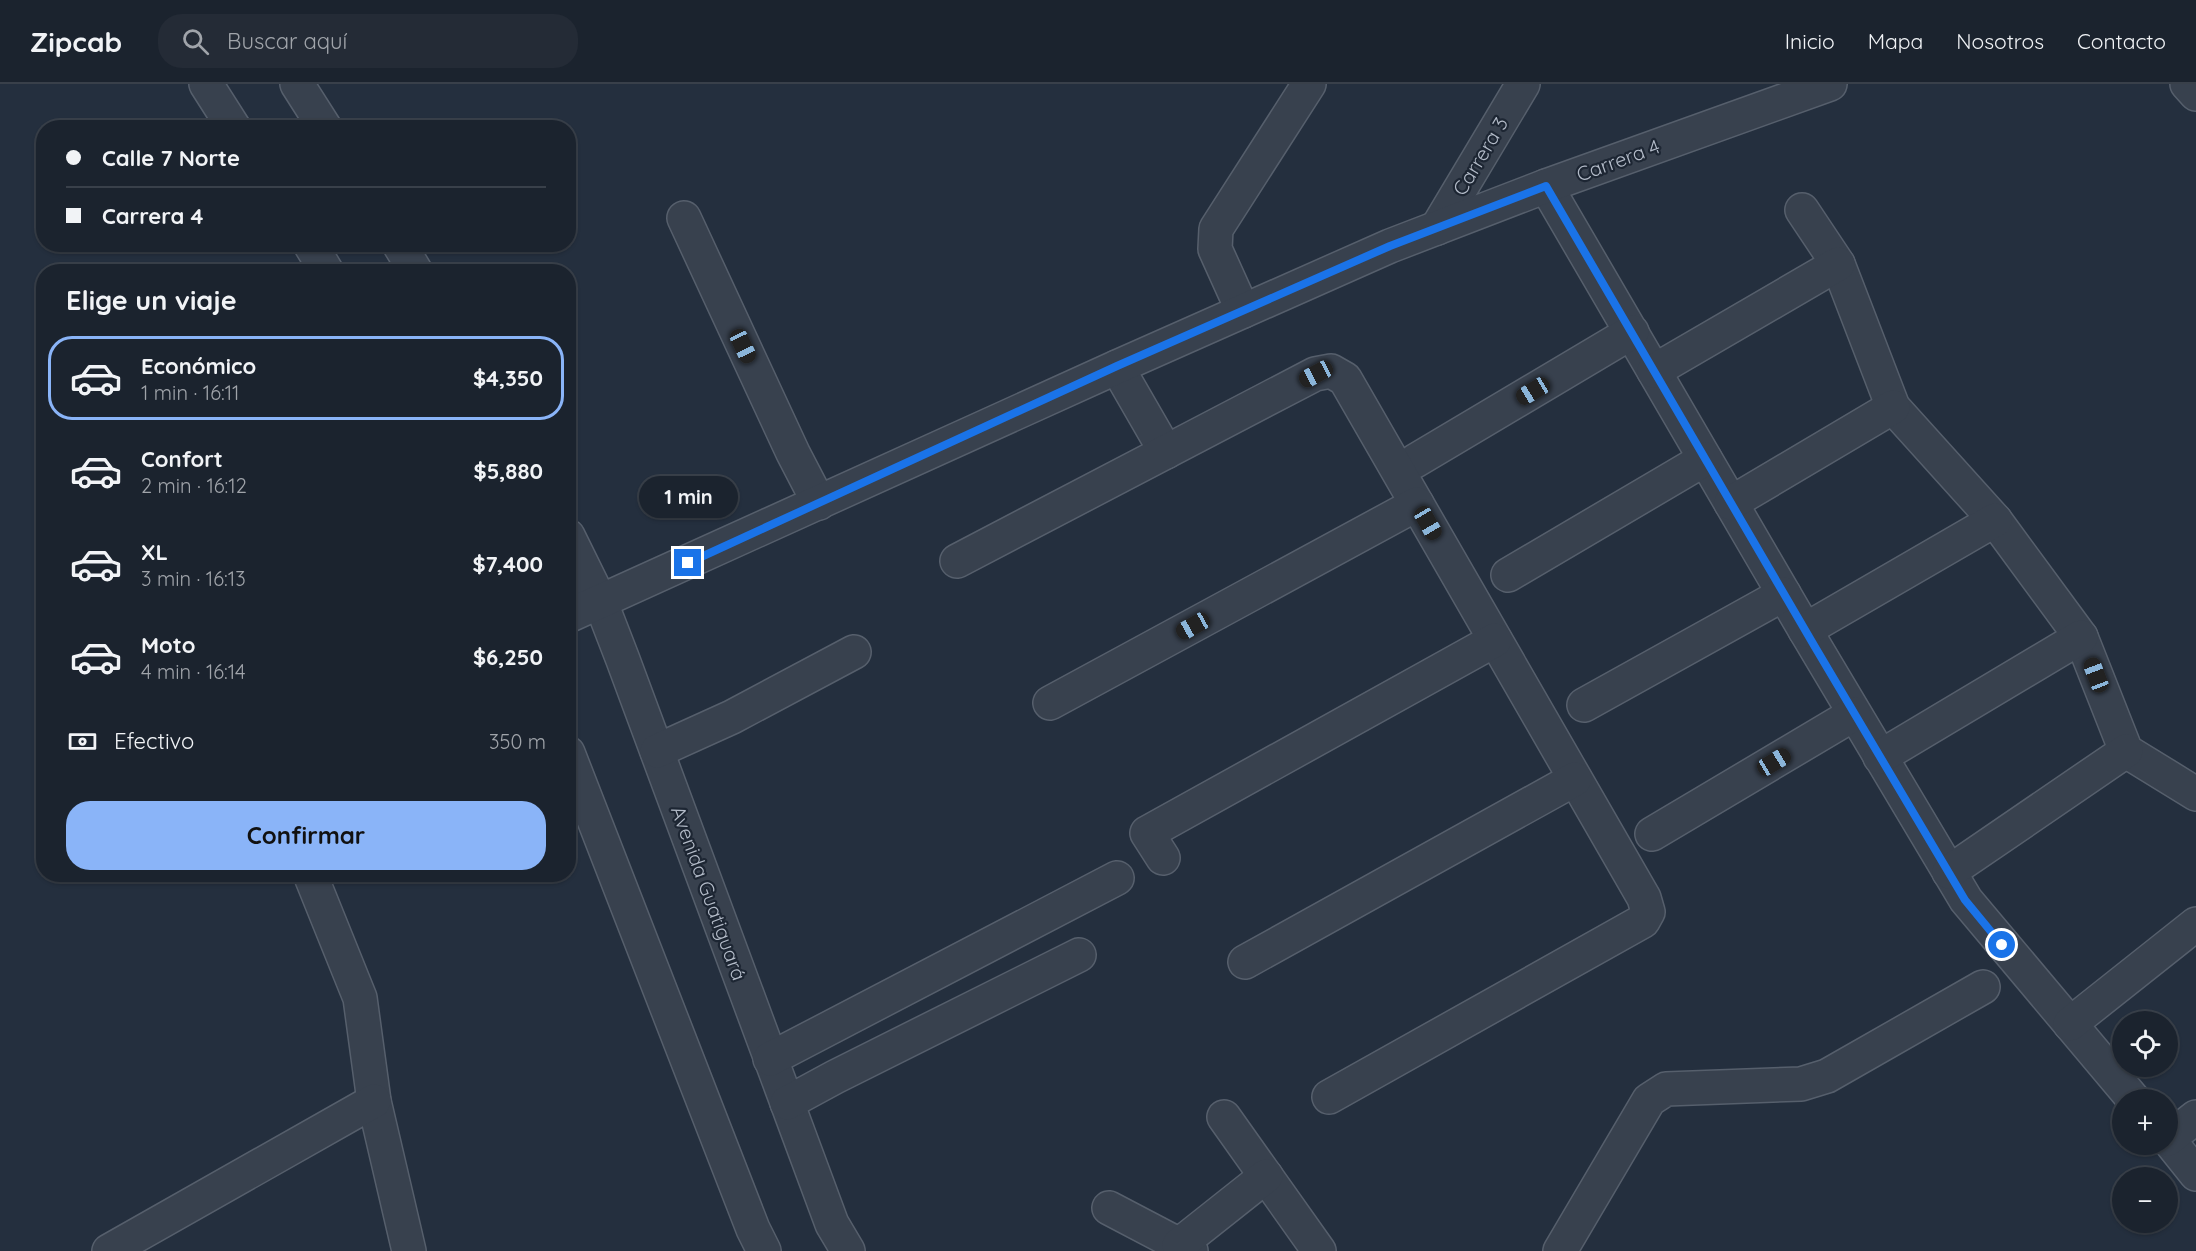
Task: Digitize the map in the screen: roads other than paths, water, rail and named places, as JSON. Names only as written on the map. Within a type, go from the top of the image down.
[{"type":"street","points":[[206,84],[229,120]]},
{"type":"street","points":[[297,84],[320,120]]},
{"type":"street","points":[[1243,311],[1215,249],[1216,229],[1309,84]]},
{"type":"street","name":"Carrera 3","points":[[1437,228],[1523,84]]},
{"type":"street","name":"Carrera 4","points":[[576,613],[1117,366],[1390,246],[1546,186],[1830,84]]},
{"type":"street","points":[[2187,84],[2196,94]]},
{"type":"street","points":[[1546,186],[1965,900],[2125,1089]]},
{"type":"street","points":[[1802,210],[1838,264],[1893,407],[1995,520],[2081,637],[2126,751],[2196,794]]},
{"type":"street","points":[[684,218],[793,453],[819,503]]},
{"type":"street","points":[[1654,371],[1838,264]]},
{"type":"street","points":[[1415,461],[1632,332]]},
{"type":"street","points":[[1117,366],[1166,452]]},
{"type":"street","points":[[957,561],[1316,374],[1331,371],[1345,379],[1644,898],[1648,912],[1643,921],[1329,1096]]},
{"type":"street","points":[[1731,503],[1893,407]]},
{"type":"street","points":[[1508,575],[1705,459]]},
{"type":"street","points":[[1050,703],[1417,504]]},
{"type":"street","points":[[1805,630],[1995,520]]},
{"type":"street","name":"Avenida Guatiguará","points":[[576,552],[601,603],[832,1224],[848,1251]]},
{"type":"street","points":[[1584,705],[1784,594]]},
{"type":"street","points":[[1880,757],[2081,637]]},
{"type":"street","points":[[1163,858],[1147,834],[1495,640]]},
{"type":"street","points":[[657,751],[732,717],[854,652]]},
{"type":"street","points":[[1652,834],[1854,714]]},
{"type":"street","points":[[1949,872],[2126,751]]},
{"type":"street","points":[[576,774],[753,1229],[764,1251]]},
{"type":"street","points":[[1245,962],[1575,779]]},
{"type":"street","points":[[770,1059],[1117,878]]},
{"type":"street","points":[[313,882],[360,998],[374,1101],[410,1251]]},
{"type":"street","points":[[2070,1024],[2196,924]]},
{"type":"street","points":[[787,1103],[1079,956]]},
{"type":"street","points":[[1560,1251],[1649,1101],[1666,1089],[1802,1084],[1827,1076],[1983,987]]},
{"type":"street","points":[[112,1250],[374,1101]]},
{"type":"street","points":[[1224,1116],[1318,1251]]},
{"type":"street","points":[[2178,1132],[2196,1118]]},
{"type":"street","points":[[2178,1152],[2196,1174]]},
{"type":"street","points":[[1109,1208],[1185,1248],[1266,1176]]}]
